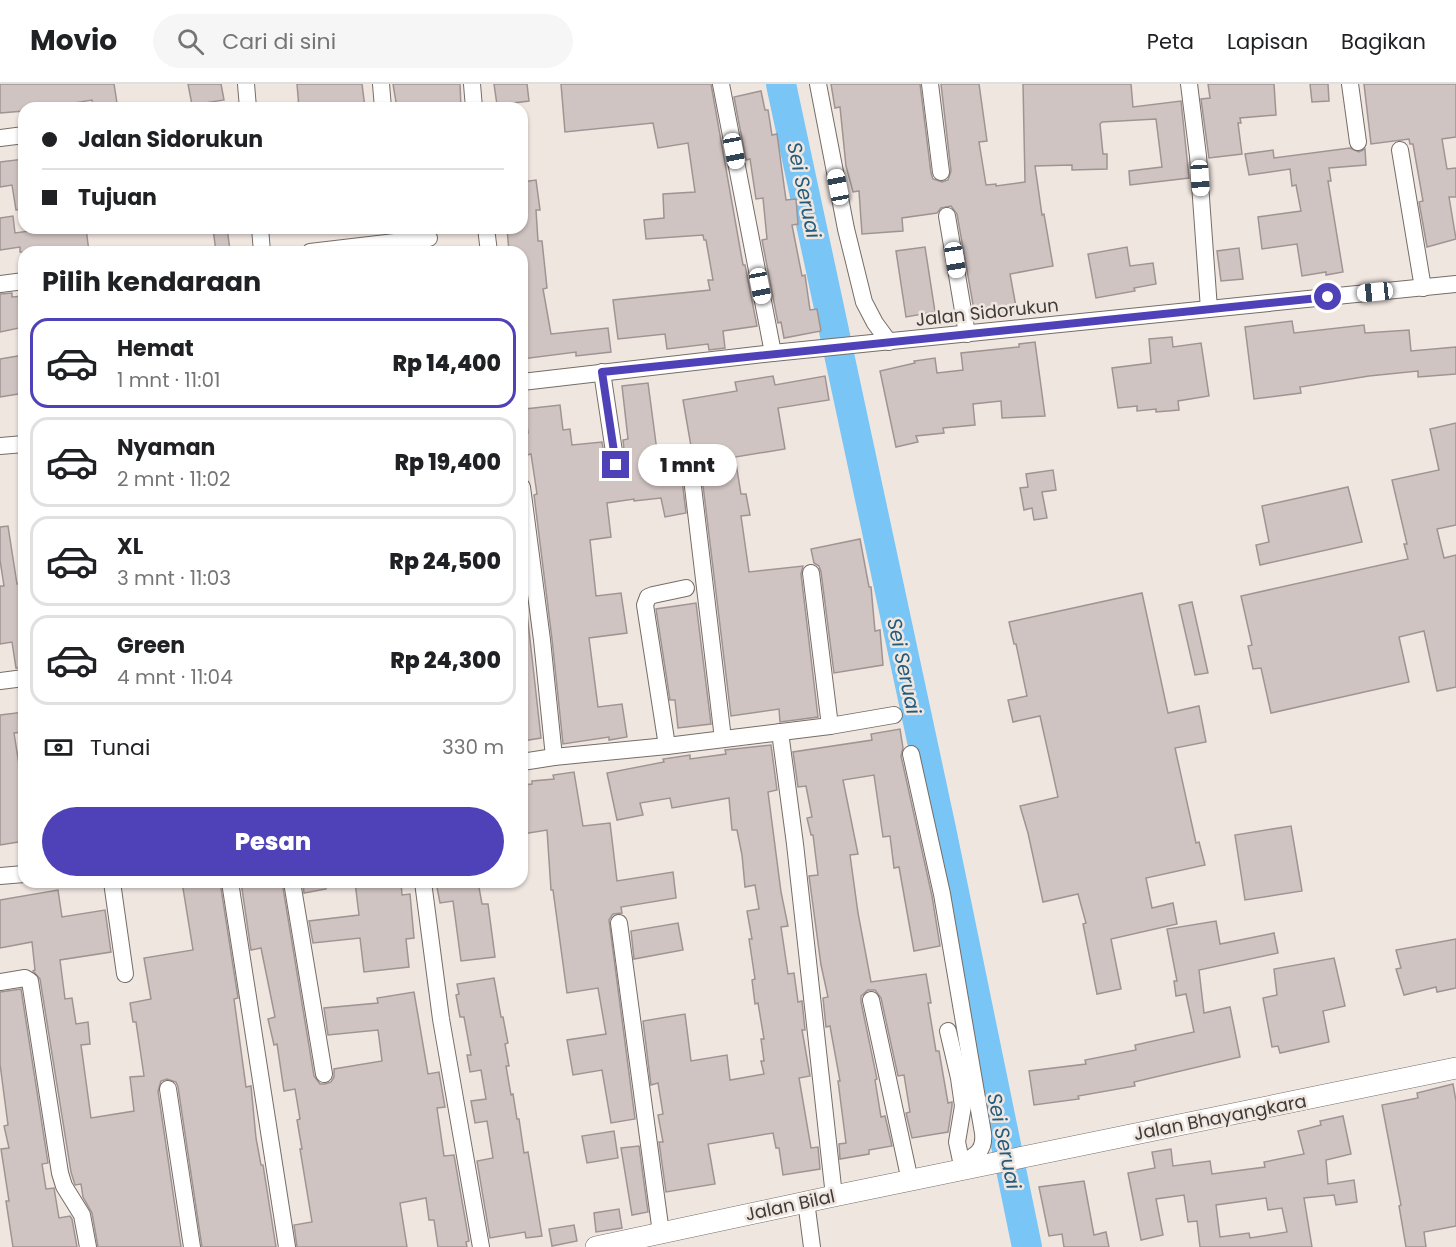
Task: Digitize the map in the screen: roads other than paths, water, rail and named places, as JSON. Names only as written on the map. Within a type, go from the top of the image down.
[{"type":"main road","name":"Jalan Bhayangkara","points":[[984,1166],[1456,1068]]},
{"type":"main road","name":"Jalan Bilal","points":[[596,1247],[656,1238],[806,1201],[962,1167],[984,1166]]},
{"type":"street","points":[[246,84],[248,102]]},
{"type":"street","points":[[381,84],[382,102]]},
{"type":"street","points":[[472,84],[474,102]]},
{"type":"street","points":[[721,84],[773,353]]},
{"type":"street","points":[[818,84],[846,229],[864,302],[883,343]]},
{"type":"street","points":[[930,84],[941,172]]},
{"type":"street","points":[[1189,84],[1198,156],[1209,309]]},
{"type":"street","points":[[1350,84],[1358,142]]},
{"type":"street","points":[[0,138],[18,136]]},
{"type":"street","points":[[1400,150],[1422,288]]},
{"type":"street","points":[[947,216],[967,334]]},
{"type":"street","points":[[340,246],[396,235],[429,238]]},
{"type":"street","points":[[0,284],[18,282]]},
{"type":"street","name":"Jalan Sidorukun","points":[[528,381],[773,353],[1456,285]]},
{"type":"street","points":[[602,372],[616,465]]},
{"type":"street","points":[[0,446],[18,444]]},
{"type":"street","points":[[691,470],[723,739]]},
{"type":"street","points":[[528,533],[554,757]]},
{"type":"street","points":[[811,573],[830,726]]},
{"type":"street","points":[[667,746],[645,605],[648,597],[652,595],[686,588]]},
{"type":"street","points":[[0,681],[18,679]]},
{"type":"street","points":[[528,761],[830,726],[894,715]]},
{"type":"street","points":[[780,732],[795,844],[834,1196]]},
{"type":"street","points":[[910,754],[942,894],[983,1133],[984,1141],[980,1152],[962,1167],[957,1142],[962,1098],[948,1031]]},
{"type":"street","points":[[0,876],[18,874]]},
{"type":"street","points":[[113,888],[125,974]]},
{"type":"street","points":[[231,888],[287,1247]]},
{"type":"street","points":[[293,888],[324,1074]]},
{"type":"street","points":[[424,888],[441,1019],[481,1247]]},
{"type":"street","points":[[619,923],[656,1238]]},
{"type":"street","points":[[0,982],[25,978],[30,981],[60,1173],[64,1185],[80,1209],[88,1247]]},
{"type":"street","points":[[871,1000],[910,1180]]},
{"type":"street","points":[[168,1089],[192,1247]]},
{"type":"street","points":[[806,1201],[812,1247]]},
{"type":"waterway","name":"Sei Seruai","points":[[781,84],[941,829],[1027,1247]]}]
